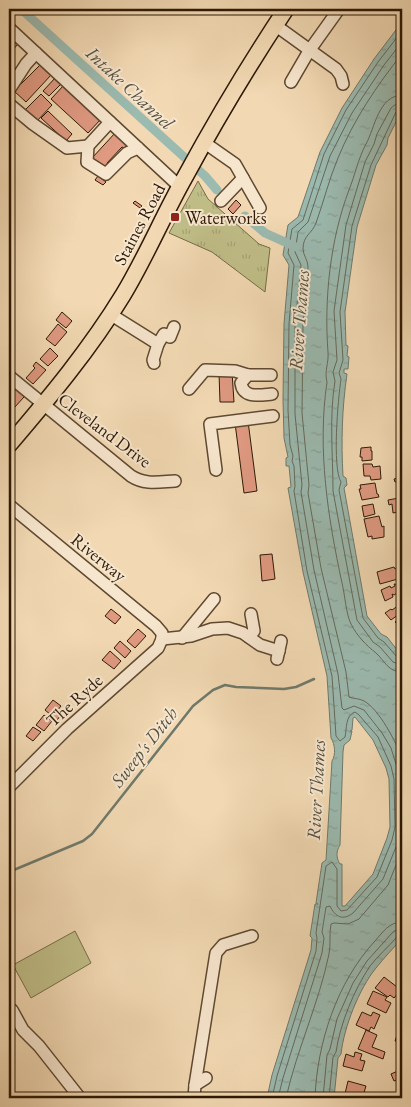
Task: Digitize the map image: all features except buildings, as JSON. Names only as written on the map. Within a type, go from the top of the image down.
[{"type":"main road","name":"Staines Road","points":[[9,445],[86,350],[110,314],[143,260],[202,146],[286,9]]},
{"type":"street","points":[[291,82],[309,50],[339,9]]},
{"type":"street","points":[[275,25],[336,69],[341,76],[343,84]]},
{"type":"street","points":[[9,28],[138,148],[182,183]]},
{"type":"street","points":[[9,90],[26,64],[36,53]]},
{"type":"street","points":[[9,104],[9,106],[67,148],[88,146]]},
{"type":"street","points":[[110,122],[88,146],[87,162],[106,174],[126,154],[138,148]]},
{"type":"street","points":[[202,146],[235,164],[260,208]]},
{"type":"street","points":[[221,201],[243,178]]},
{"type":"street","points":[[110,314],[158,344]]},
{"type":"street","points":[[154,363],[153,360],[158,344],[164,334],[170,337],[174,328]]},
{"type":"street","points":[[189,389],[205,370],[271,375]]},
{"type":"street","points":[[248,374],[241,383],[242,390],[245,393],[252,395],[272,394]]},
{"type":"street","name":"Cleveland Drive","points":[[9,376],[140,482],[175,481]]},
{"type":"street","points":[[216,470],[210,424],[273,416]]},
{"type":"street","name":"Riverway","points":[[9,505],[156,626],[162,633],[162,639]]},
{"type":"street","points":[[182,638],[214,599]]},
{"type":"street","points":[[249,637],[254,631],[251,614]]},
{"type":"street","points":[[162,639],[182,638],[212,629],[228,628],[243,633],[260,645],[279,651]]},
{"type":"street","name":"The Ryde","points":[[9,787],[67,730],[158,648],[162,639]]},
{"type":"street","points":[[194,1098],[216,953],[223,945],[252,936]]},
{"type":"street","points":[[12,1010],[23,1030],[39,1046],[80,1098]]},
{"type":"street","points":[[195,1085],[206,1078]]},
{"type":"green space","points":[[198,181],[208,199],[259,244],[270,248],[265,292],[212,252],[169,233]]},
{"type":"green space","points":[[75,931],[91,963],[31,998],[13,965]]},
{"type":"water","name":"River Thames","points":[[402,22],[402,110],[376,165],[357,227],[345,312],[346,345],[348,346],[347,356],[349,357],[348,369],[344,369],[344,373],[347,374],[342,438],[343,476],[346,478],[347,485],[344,488],[367,616],[402,656],[402,939],[370,977],[353,1009],[345,1032],[341,1054],[338,1058],[334,1098],[267,1098],[272,1075],[311,950],[312,938],[310,936],[315,904],[318,904],[316,903],[322,863],[326,860],[334,753],[331,738],[327,676],[303,572],[288,488],[291,487],[289,466],[286,466],[286,458],[288,457],[284,438],[283,399],[284,324],[289,265],[283,255],[288,225],[298,217],[320,152],[342,108],[374,59]],"holes":[[[355,717],[373,740],[389,779],[390,827],[373,874],[345,906],[342,906],[342,864],[340,864],[337,854],[340,845],[343,752],[344,745],[350,740],[353,718]]]},
{"type":"waterway","name":"Intake Channel","points":[[21,9],[205,176],[217,190]]},
{"type":"waterway","name":"Intake Channel","points":[[245,216],[265,233],[296,247]]},
{"type":"waterway","name":"Sweep's Ditch","points":[[9,872],[83,841],[92,834],[193,706],[213,690],[225,685],[284,689],[296,687],[314,679]]},
{"type":"place","name":"Waterworks","points":[[175,217]]}]
